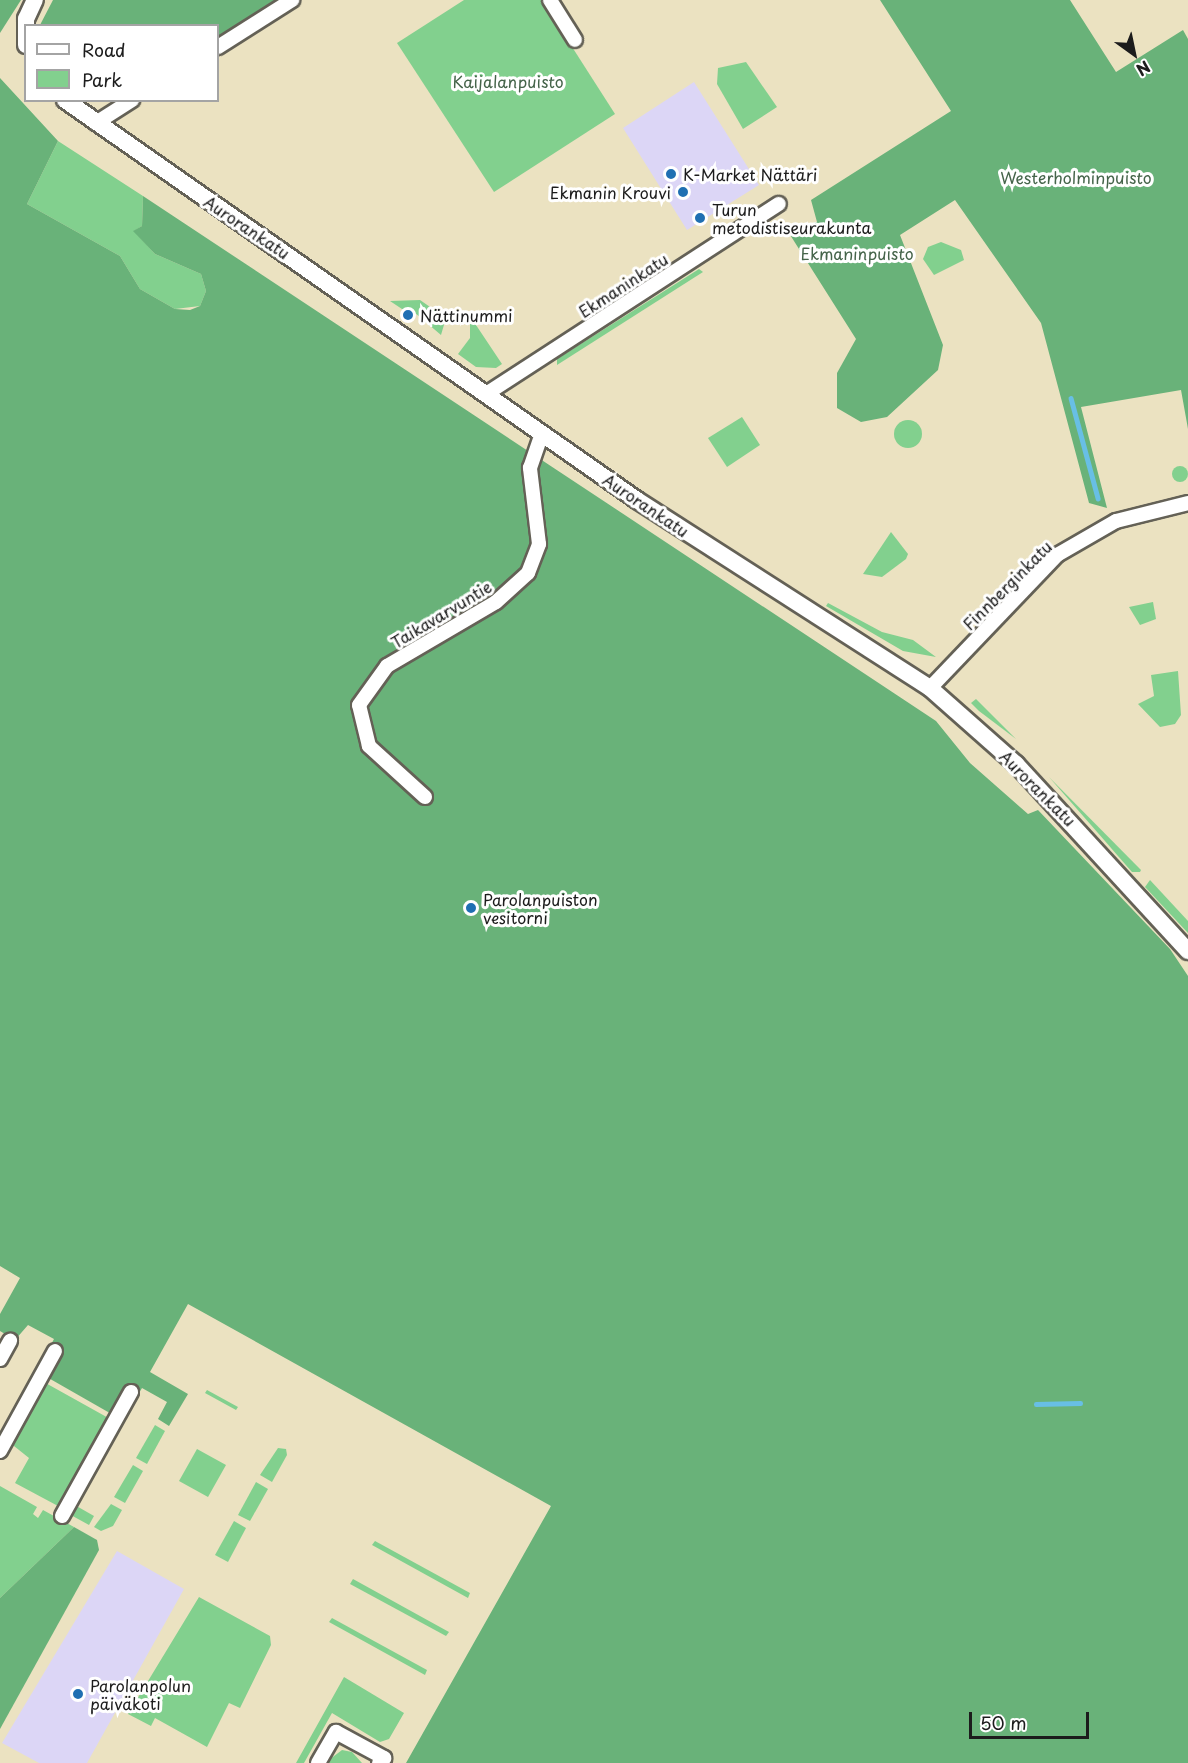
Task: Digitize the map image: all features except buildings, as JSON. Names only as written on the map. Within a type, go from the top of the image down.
[{"type":"street","points":[[26,24],[35,0]]},
{"type":"street","points":[[219,46],[292,0]]},
{"type":"street","points":[[550,0],[575,40]]},
{"type":"street","name":"Aurorankatu","points":[[68,102],[543,434],[930,688],[1016,764],[1188,951]]},
{"type":"street","points":[[96,123],[129,102]]},
{"type":"street","name":"Ekmaninkatu","points":[[486,394],[779,204]]},
{"type":"street","name":"Taikavarvuntie","points":[[424,797],[369,746],[359,705],[381,670],[496,602],[528,573],[539,544],[530,468],[543,434]]},
{"type":"street","name":"Finnberginkatu","points":[[930,688],[1057,555],[1116,521],[1188,503]]},
{"type":"street","points":[[0,1359],[10,1341]]},
{"type":"street","points":[[0,1451],[55,1351]]},
{"type":"street","points":[[62,1516],[130,1392]]},
{"type":"street","points":[[318,1763],[336,1732],[384,1758],[379,1763]]},
{"type":"shaded area","points":[[694,82],[759,185],[687,230],[623,128]]},
{"type":"shaded area","name":"Parolanpolun päiväkoti","points":[[117,1551],[184,1589],[87,1763],[39,1763],[2,1743]]},
{"type":"green space","points":[[0,0],[21,0],[0,33]]},
{"type":"green space","points":[[53,0],[275,0],[219,37],[219,24],[41,24]]},
{"type":"green space","name":"Kaijalanpuisto","points":[[464,0],[542,0],[615,114],[494,192],[397,43]]},
{"type":"green space","name":"Westerholminpuisto","points":[[880,0],[1070,0],[1116,72],[1183,30],[1188,39],[1188,429],[1181,390],[1081,407],[1107,508],[1089,503],[1041,323],[955,200],[900,235],[943,345],[938,370],[887,417],[861,422],[837,408],[837,373],[856,339],[787,230],[817,222],[811,200],[951,111]]},
{"type":"green space","points":[[746,62],[777,107],[743,129],[717,84],[718,68]]},
{"type":"green space","points":[[0,78],[58,141],[27,204],[120,256],[140,289],[175,309],[190,310],[200,306],[206,291],[201,274],[155,254],[133,231],[142,226],[143,196],[936,721],[970,763],[1028,814],[1038,810],[1170,949],[1188,976],[1188,1763],[406,1763],[551,1506],[188,1304],[150,1372],[188,1394],[169,1426],[158,1419],[167,1402],[142,1388],[132,1405],[128,1402],[115,1416],[45,1376],[45,1356],[54,1339],[28,1325],[15,1340],[0,1331],[0,1314],[20,1278],[0,1266]]},
{"type":"green space","points":[[58,141],[143,196],[142,226],[134,231],[155,254],[201,274],[206,291],[200,306],[175,309],[140,289],[120,256],[27,204]]},
{"type":"green space","points":[[941,242],[961,250],[964,260],[934,275],[923,259],[928,247]]},
{"type":"green space","points":[[699,269],[703,272],[557,365],[557,359]]},
{"type":"green space","points":[[420,300],[446,318],[441,335],[408,307],[405,311],[390,301]]},
{"type":"green space","points":[[470,316],[502,364],[496,368],[476,367],[458,354],[470,338]]},
{"type":"green space","points":[[742,417],[760,445],[727,467],[708,438]]},
{"type":"green space","points":[[908,420],[918,424],[922,434],[918,444],[908,448],[898,444],[894,434],[898,424]]},
{"type":"green space","points":[[1180,466],[1186,468],[1188,474],[1186,480],[1180,482],[1174,480],[1172,474],[1174,468]]},
{"type":"green space","points":[[891,532],[908,554],[906,559],[882,577],[863,574]]},
{"type":"green space","points":[[1153,602],[1156,619],[1140,625],[1129,607]]},
{"type":"green space","points":[[828,603],[882,632],[913,640],[936,657],[903,651],[826,606]]},
{"type":"green space","points":[[1178,671],[1181,715],[1175,724],[1160,727],[1138,704],[1154,696],[1151,675]]},
{"type":"green space","points":[[976,699],[1016,739],[971,703]]},
{"type":"green space","points":[[1049,777],[1141,870],[1140,872],[1132,872]]},
{"type":"green space","points":[[1150,880],[1188,921],[1188,933],[1145,887]]},
{"type":"green space","points":[[42,1381],[112,1420],[102,1439],[96,1436],[99,1444],[58,1506],[15,1483],[29,1458],[9,1442]]},
{"type":"green space","points":[[207,1390],[238,1407],[236,1410],[205,1393]]},
{"type":"green space","points":[[155,1425],[165,1431],[147,1464],[136,1458]]},
{"type":"green space","points":[[278,1448],[286,1449],[287,1455],[272,1482],[260,1475]]},
{"type":"green space","points":[[197,1449],[226,1465],[208,1497],[179,1481]]},
{"type":"green space","points":[[133,1465],[143,1471],[125,1503],[114,1497]]},
{"type":"green space","points":[[256,1482],[268,1489],[250,1521],[238,1515]]},
{"type":"green space","points":[[0,1486],[37,1507],[33,1514],[38,1518],[43,1510],[74,1527],[0,1598]]},
{"type":"green space","points":[[73,1504],[94,1516],[89,1525],[69,1514]]},
{"type":"green space","points":[[111,1504],[122,1510],[113,1526],[101,1531],[94,1527]]},
{"type":"green space","points":[[234,1521],[246,1528],[228,1562],[215,1555]]},
{"type":"green space","points":[[74,1527],[97,1540],[99,1550],[0,1729],[0,1598]]},
{"type":"green space","points":[[375,1541],[470,1593],[468,1598],[372,1545]]},
{"type":"green space","points":[[353,1579],[449,1632],[446,1636],[350,1584]]},
{"type":"green space","points":[[199,1597],[270,1636],[271,1645],[240,1708],[229,1703],[207,1747],[155,1718],[151,1726],[128,1714]]},
{"type":"green space","points":[[332,1618],[427,1670],[425,1675],[329,1622]]},
{"type":"green space","points":[[344,1677],[404,1713],[389,1739],[380,1742],[332,1713],[304,1763],[296,1763]]},
{"type":"green space","points":[[342,1750],[352,1752],[362,1763],[325,1763]]},
{"type":"waterway","points":[[1071,398],[1098,498]]},
{"type":"waterway","points":[[1036,1404],[1080,1403]]},
{"type":"place","name":"K-Market Nättäri","points":[[671,174]]},
{"type":"place","name":"Ekmanin Krouvi","points":[[683,192]]},
{"type":"place","name":"Turun metodistiseurakunta","points":[[700,218]]},
{"type":"place","name":"Nättinummi","points":[[408,315]]},
{"type":"place","name":"Parolanpuiston vesitorni","points":[[471,908]]},
{"type":"place","name":"Parolanpolun päiväkoti","points":[[78,1694]]},
{"type":"park label","name":"Ekmaninpuisto","points":[[857,253]]}]
